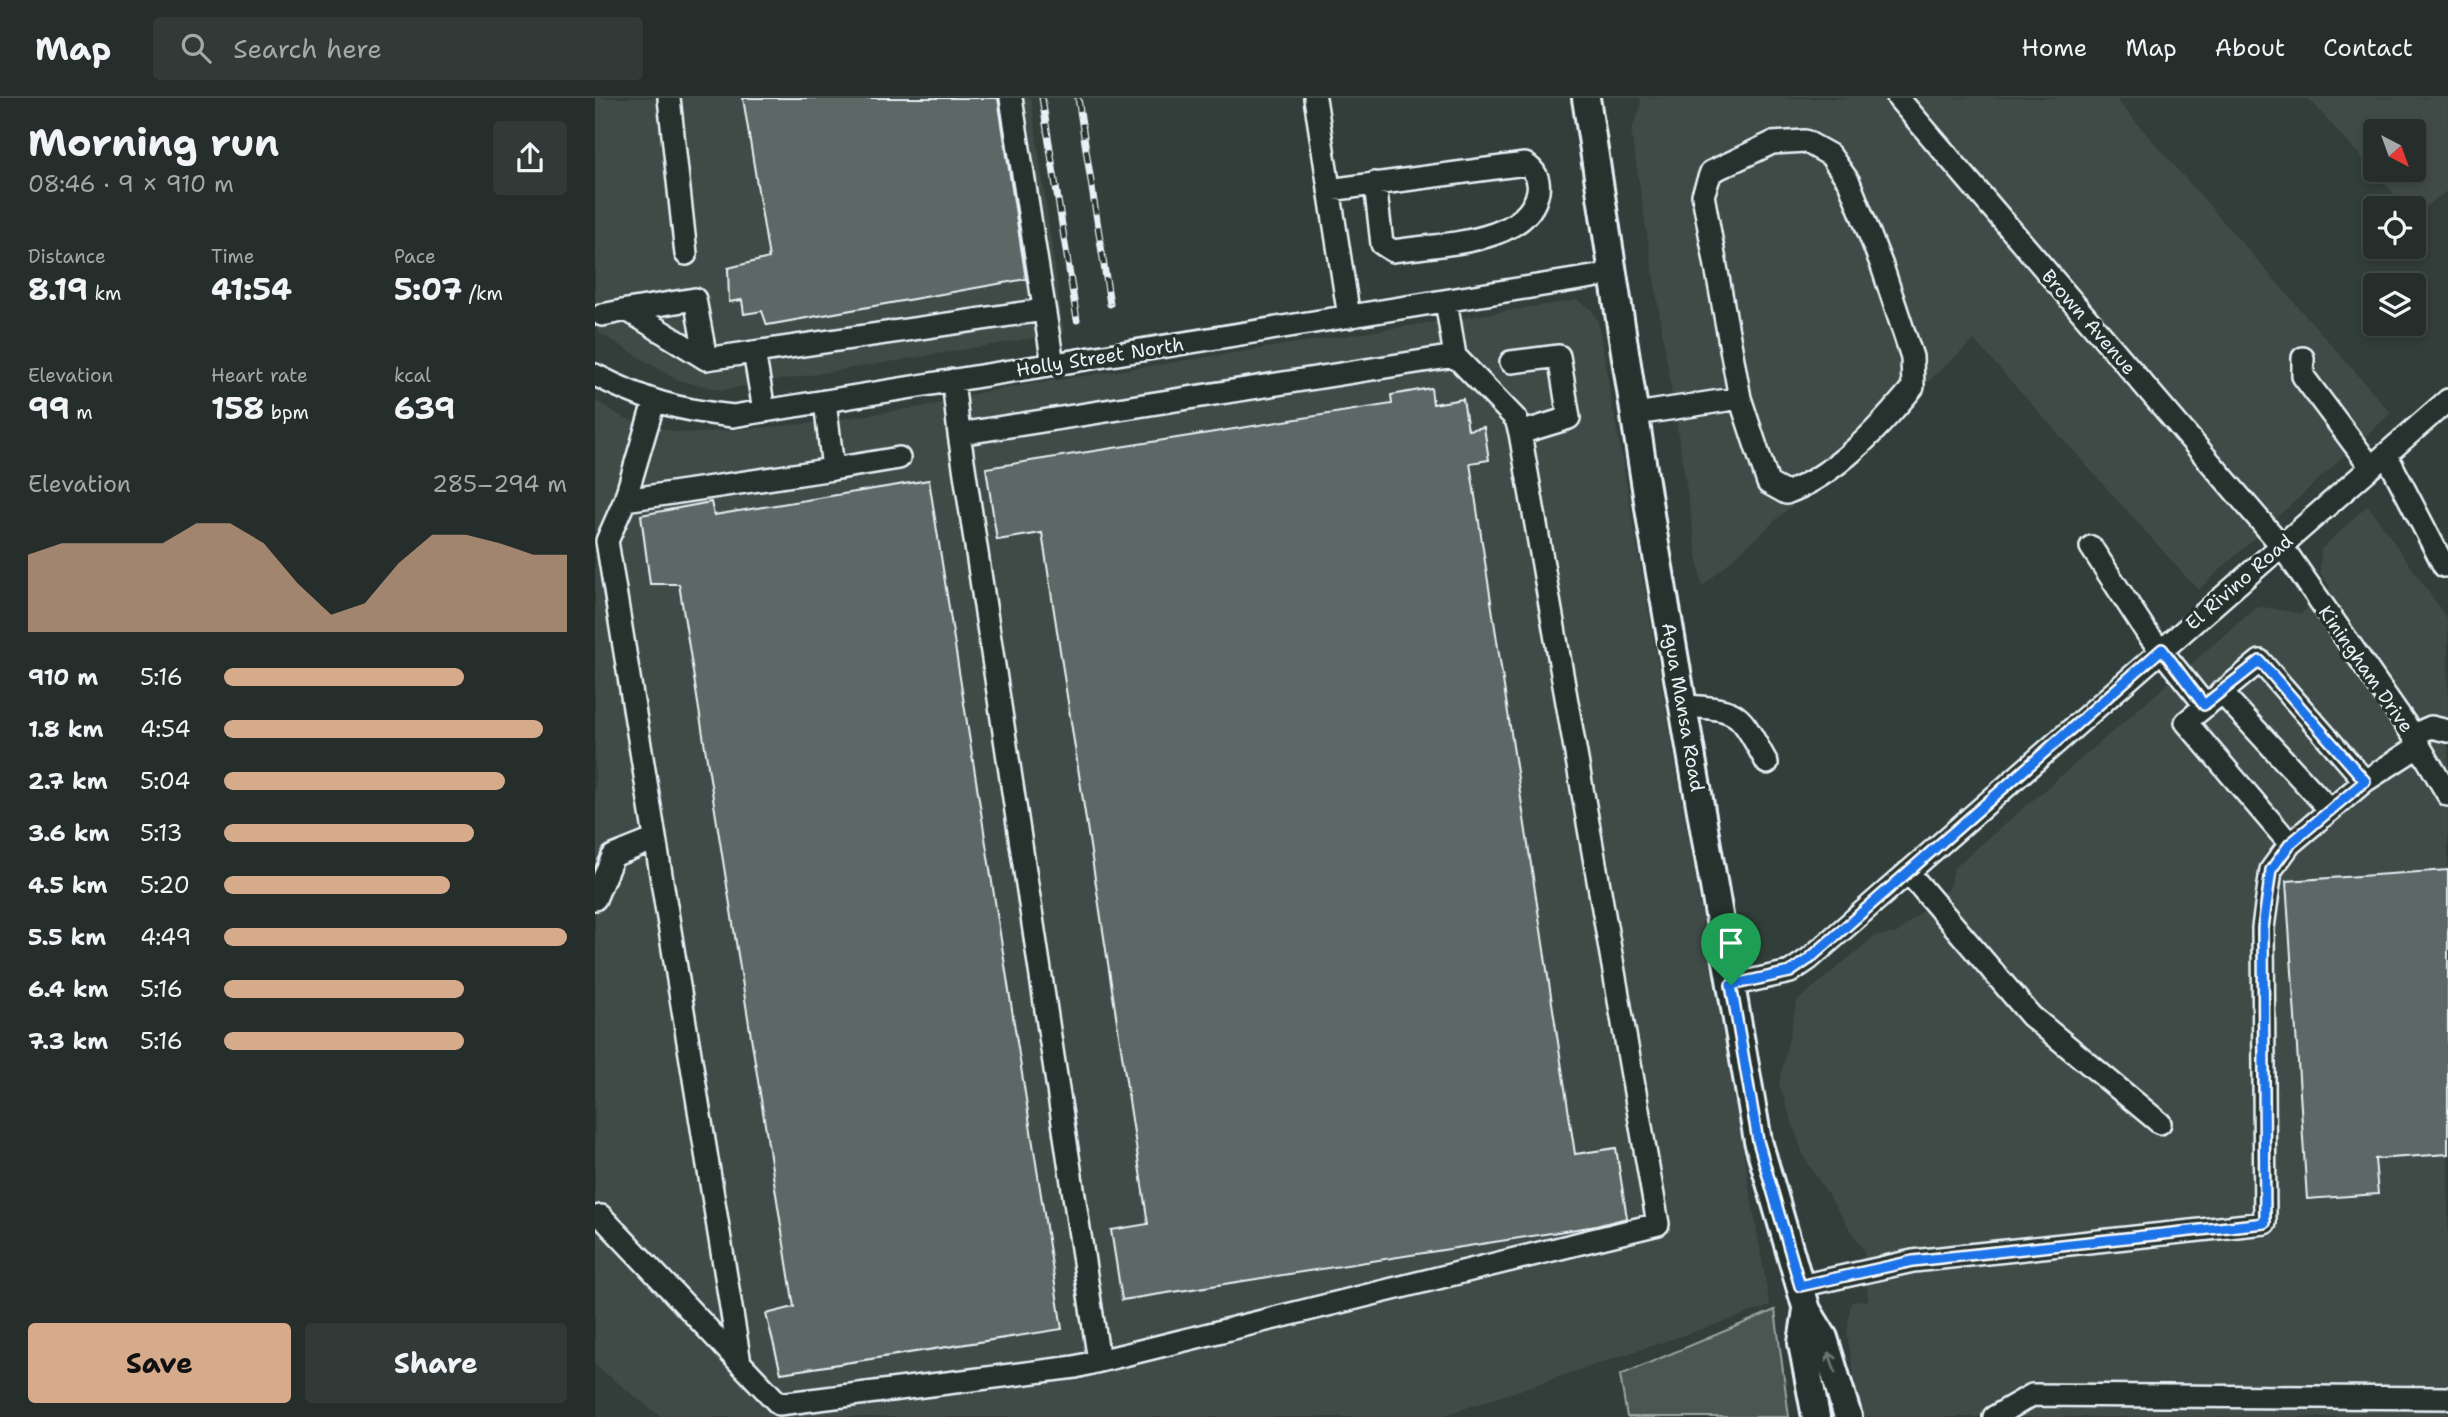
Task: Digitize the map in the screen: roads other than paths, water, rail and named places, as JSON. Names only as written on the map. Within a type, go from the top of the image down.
[{"type":"main road","name":"Agua Mansa Road","points":[[1586,98],[1611,274],[1758,1141],[1804,1298],[1824,1338],[1848,1417]]},
{"type":"main road","name":"Agua Mansa Road","points":[[1804,1298],[1802,1343],[1816,1417]]},
{"type":"street","points":[[670,98],[686,254]]},
{"type":"street","points":[[1011,98],[1052,364]]},
{"type":"street","points":[[1315,98],[1349,317]]},
{"type":"street","name":"Brown Avenue","points":[[1898,98],[2281,545]]},
{"type":"street","points":[[1805,141],[1830,155],[1849,182],[1882,266],[1912,357],[1913,387],[1888,417],[1857,445],[1804,486],[1786,493],[1768,483],[1740,398],[1703,195],[1711,172],[1772,143],[1805,141]]},
{"type":"street","points":[[1329,190],[1374,183],[1525,164],[1536,174],[1539,185],[1534,203],[1514,226],[1506,230],[1393,251],[1382,244],[1374,183]]},
{"type":"street","name":"Holly Street North","points":[[595,375],[654,402],[683,411],[733,416],[1611,274]]},
{"type":"street","points":[[602,315],[695,299],[706,359]]},
{"type":"street","points":[[595,1217],[601,1216],[779,1404],[1075,1367],[1658,1224],[1520,433],[1516,419],[1455,356],[1446,301]]},
{"type":"street","points":[[627,310],[706,359],[1044,310]]},
{"type":"street","points":[[754,352],[764,411]]},
{"type":"street","points":[[959,434],[1455,356]]},
{"type":"street","points":[[1511,362],[1559,356],[1569,418],[1520,433]]},
{"type":"street","points":[[2303,358],[2303,376],[2379,460],[2444,566]]},
{"type":"street","points":[[953,380],[1099,1361]]},
{"type":"street","points":[[1636,414],[1740,398]]},
{"type":"street","name":"El Rivino Road","points":[[1731,985],[1790,972],[2448,400]]},
{"type":"street","points":[[825,401],[834,469]]},
{"type":"street","points":[[654,402],[625,500],[607,541],[653,841],[740,1363]]},
{"type":"street","points":[[625,500],[899,458]]},
{"type":"street","name":"Kiningham Drive","points":[[2281,545],[2416,741],[2448,794]]},
{"type":"street","points":[[2091,547],[2128,605],[2162,649],[2330,810]]},
{"type":"street","points":[[2290,844],[2186,722],[2213,698],[2260,661],[2365,781]]},
{"type":"street","points":[[1683,706],[1726,709],[1740,716],[1767,763]]},
{"type":"street","points":[[1804,1298],[1913,1261],[2265,1223],[2263,928],[2271,870],[2290,844],[2431,727],[2448,731]]},
{"type":"street","points":[[595,899],[613,856],[653,841]]},
{"type":"street","points":[[1908,872],[2031,1016],[2160,1123]]},
{"type":"street","points":[[1994,1417],[2032,1395],[2448,1398]]},
{"type":"railway","points":[[1042,98],[1077,320]]},
{"type":"railway","points":[[1078,98],[1110,304]]}]
